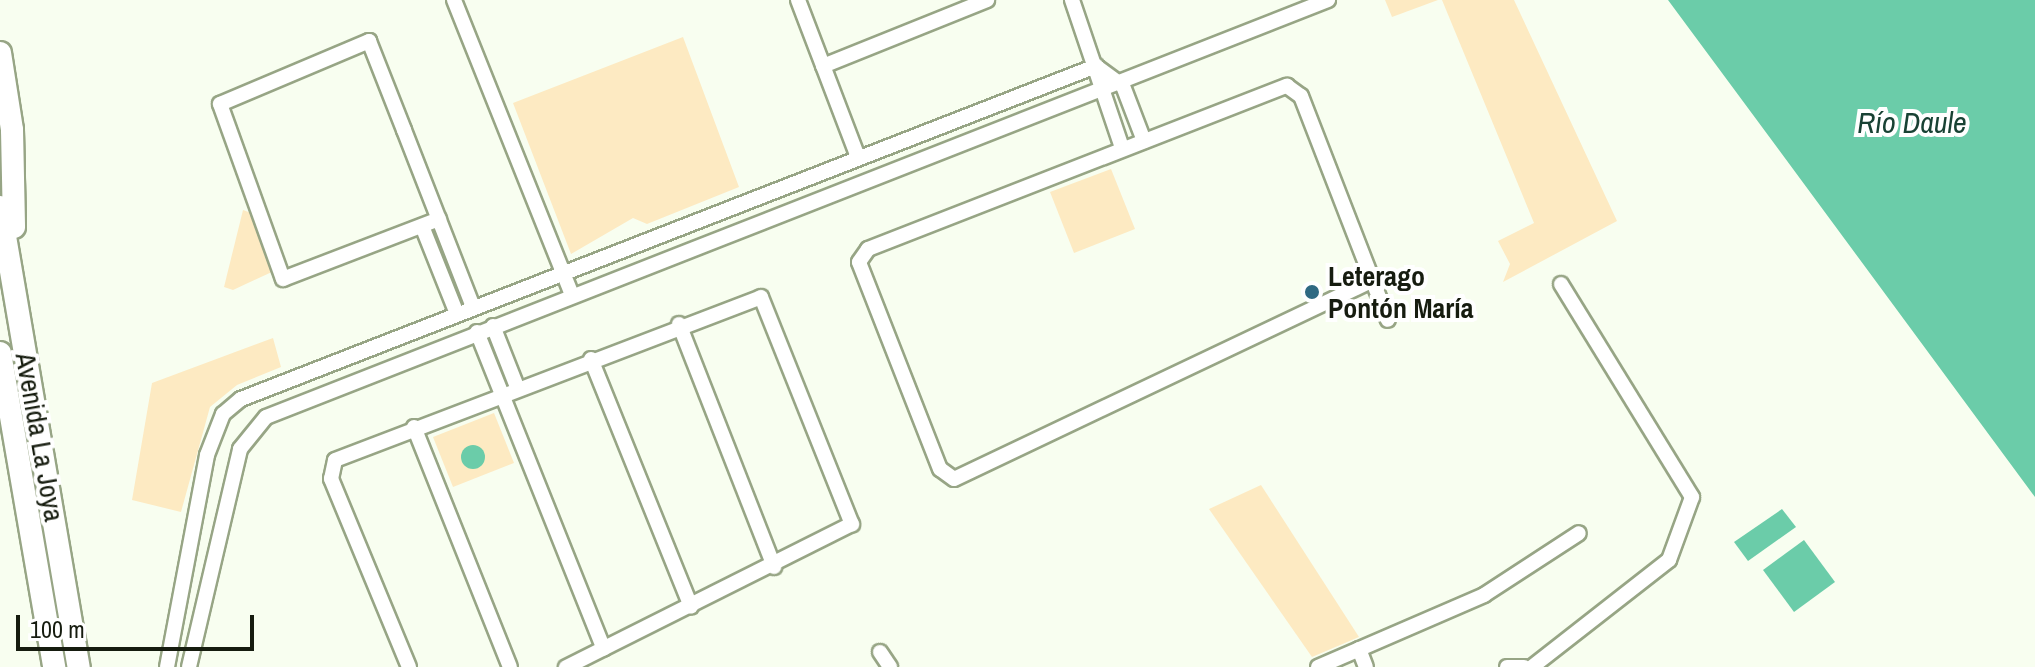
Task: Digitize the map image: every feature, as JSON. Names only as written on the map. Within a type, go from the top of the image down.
[{"type":"main road","points":[[0,53],[12,130],[15,296]]},
{"type":"main road","name":"Avenida La Joya","points":[[0,207],[79,667]]},
{"type":"main road","name":"Avenida La Joya","points":[[0,353],[54,667]]},
{"type":"street","points":[[454,0],[572,295]]},
{"type":"street","points":[[798,0],[858,157]]},
{"type":"street","points":[[823,66],[987,0]]},
{"type":"street","points":[[1072,0],[1122,148]]},
{"type":"street","points":[[189,667],[230,485],[247,434],[266,417],[572,295],[1123,86],[1328,0]]},
{"type":"street","points":[[439,219],[283,279],[220,104],[369,41],[439,219],[473,307]]},
{"type":"street","points":[[1096,66],[1123,86],[1144,141]]},
{"type":"street","points":[[167,667],[202,482],[217,426],[241,399],[1096,66]]},
{"type":"street","points":[[1369,282],[949,478],[859,257],[1122,148],[1293,87],[1369,282],[1388,320]]},
{"type":"street","points":[[422,226],[457,314]]},
{"type":"street","points":[[1532,667],[1669,560],[1692,497],[1561,284]]},
{"type":"street","points":[[409,667],[330,474],[339,456],[751,296],[766,300],[846,500],[852,524],[844,534],[566,667]]},
{"type":"street","points":[[679,324],[774,567]]},
{"type":"street","points":[[493,326],[510,390],[604,649]]},
{"type":"street","points":[[477,332],[510,390]]},
{"type":"street","points":[[591,359],[691,607]]},
{"type":"street","points":[[414,427],[510,667]]},
{"type":"street","points":[[202,482],[230,485]]},
{"type":"street","points":[[1318,667],[1339,663],[1359,649],[1484,595],[1579,533]]},
{"type":"street","points":[[1359,649],[1366,667]]},
{"type":"street","points":[[880,652],[890,667]]},
{"type":"street","points":[[1507,667],[1524,667]]},
{"type":"shaded area","points":[[1385,0],[1438,0],[1392,17]]},
{"type":"shaded area","points":[[1442,0],[1514,0],[1617,221],[1503,282],[1510,264],[1498,241],[1534,223]]},
{"type":"shaded area","points":[[683,37],[739,187],[647,224],[633,218],[571,254],[513,103]]},
{"type":"shaded area","points":[[1111,169],[1135,229],[1074,253],[1050,192]]},
{"type":"shaded area","points":[[243,210],[251,213],[274,271],[233,290],[224,287]]},
{"type":"shaded area","points":[[273,338],[281,367],[237,385],[210,407],[181,512],[132,500],[152,383]]},
{"type":"shaded area","points":[[494,413],[514,463],[453,487],[433,437]]},
{"type":"shaded area","points":[[1261,485],[1359,637],[1312,657],[1209,509]]},
{"type":"water","name":"Río Daule","points":[[1668,0],[2035,0],[2035,497],[1779,150]]},
{"type":"water","points":[[473,445],[481,449],[485,457],[481,465],[473,469],[465,465],[461,457],[465,449]]},
{"type":"water","points":[[1782,509],[1796,527],[1748,561],[1734,542]]},
{"type":"water","points":[[1804,540],[1835,582],[1794,612],[1763,570]]},
{"type":"place","name":"Leterago Pontón María","points":[[1312,292]]}]
